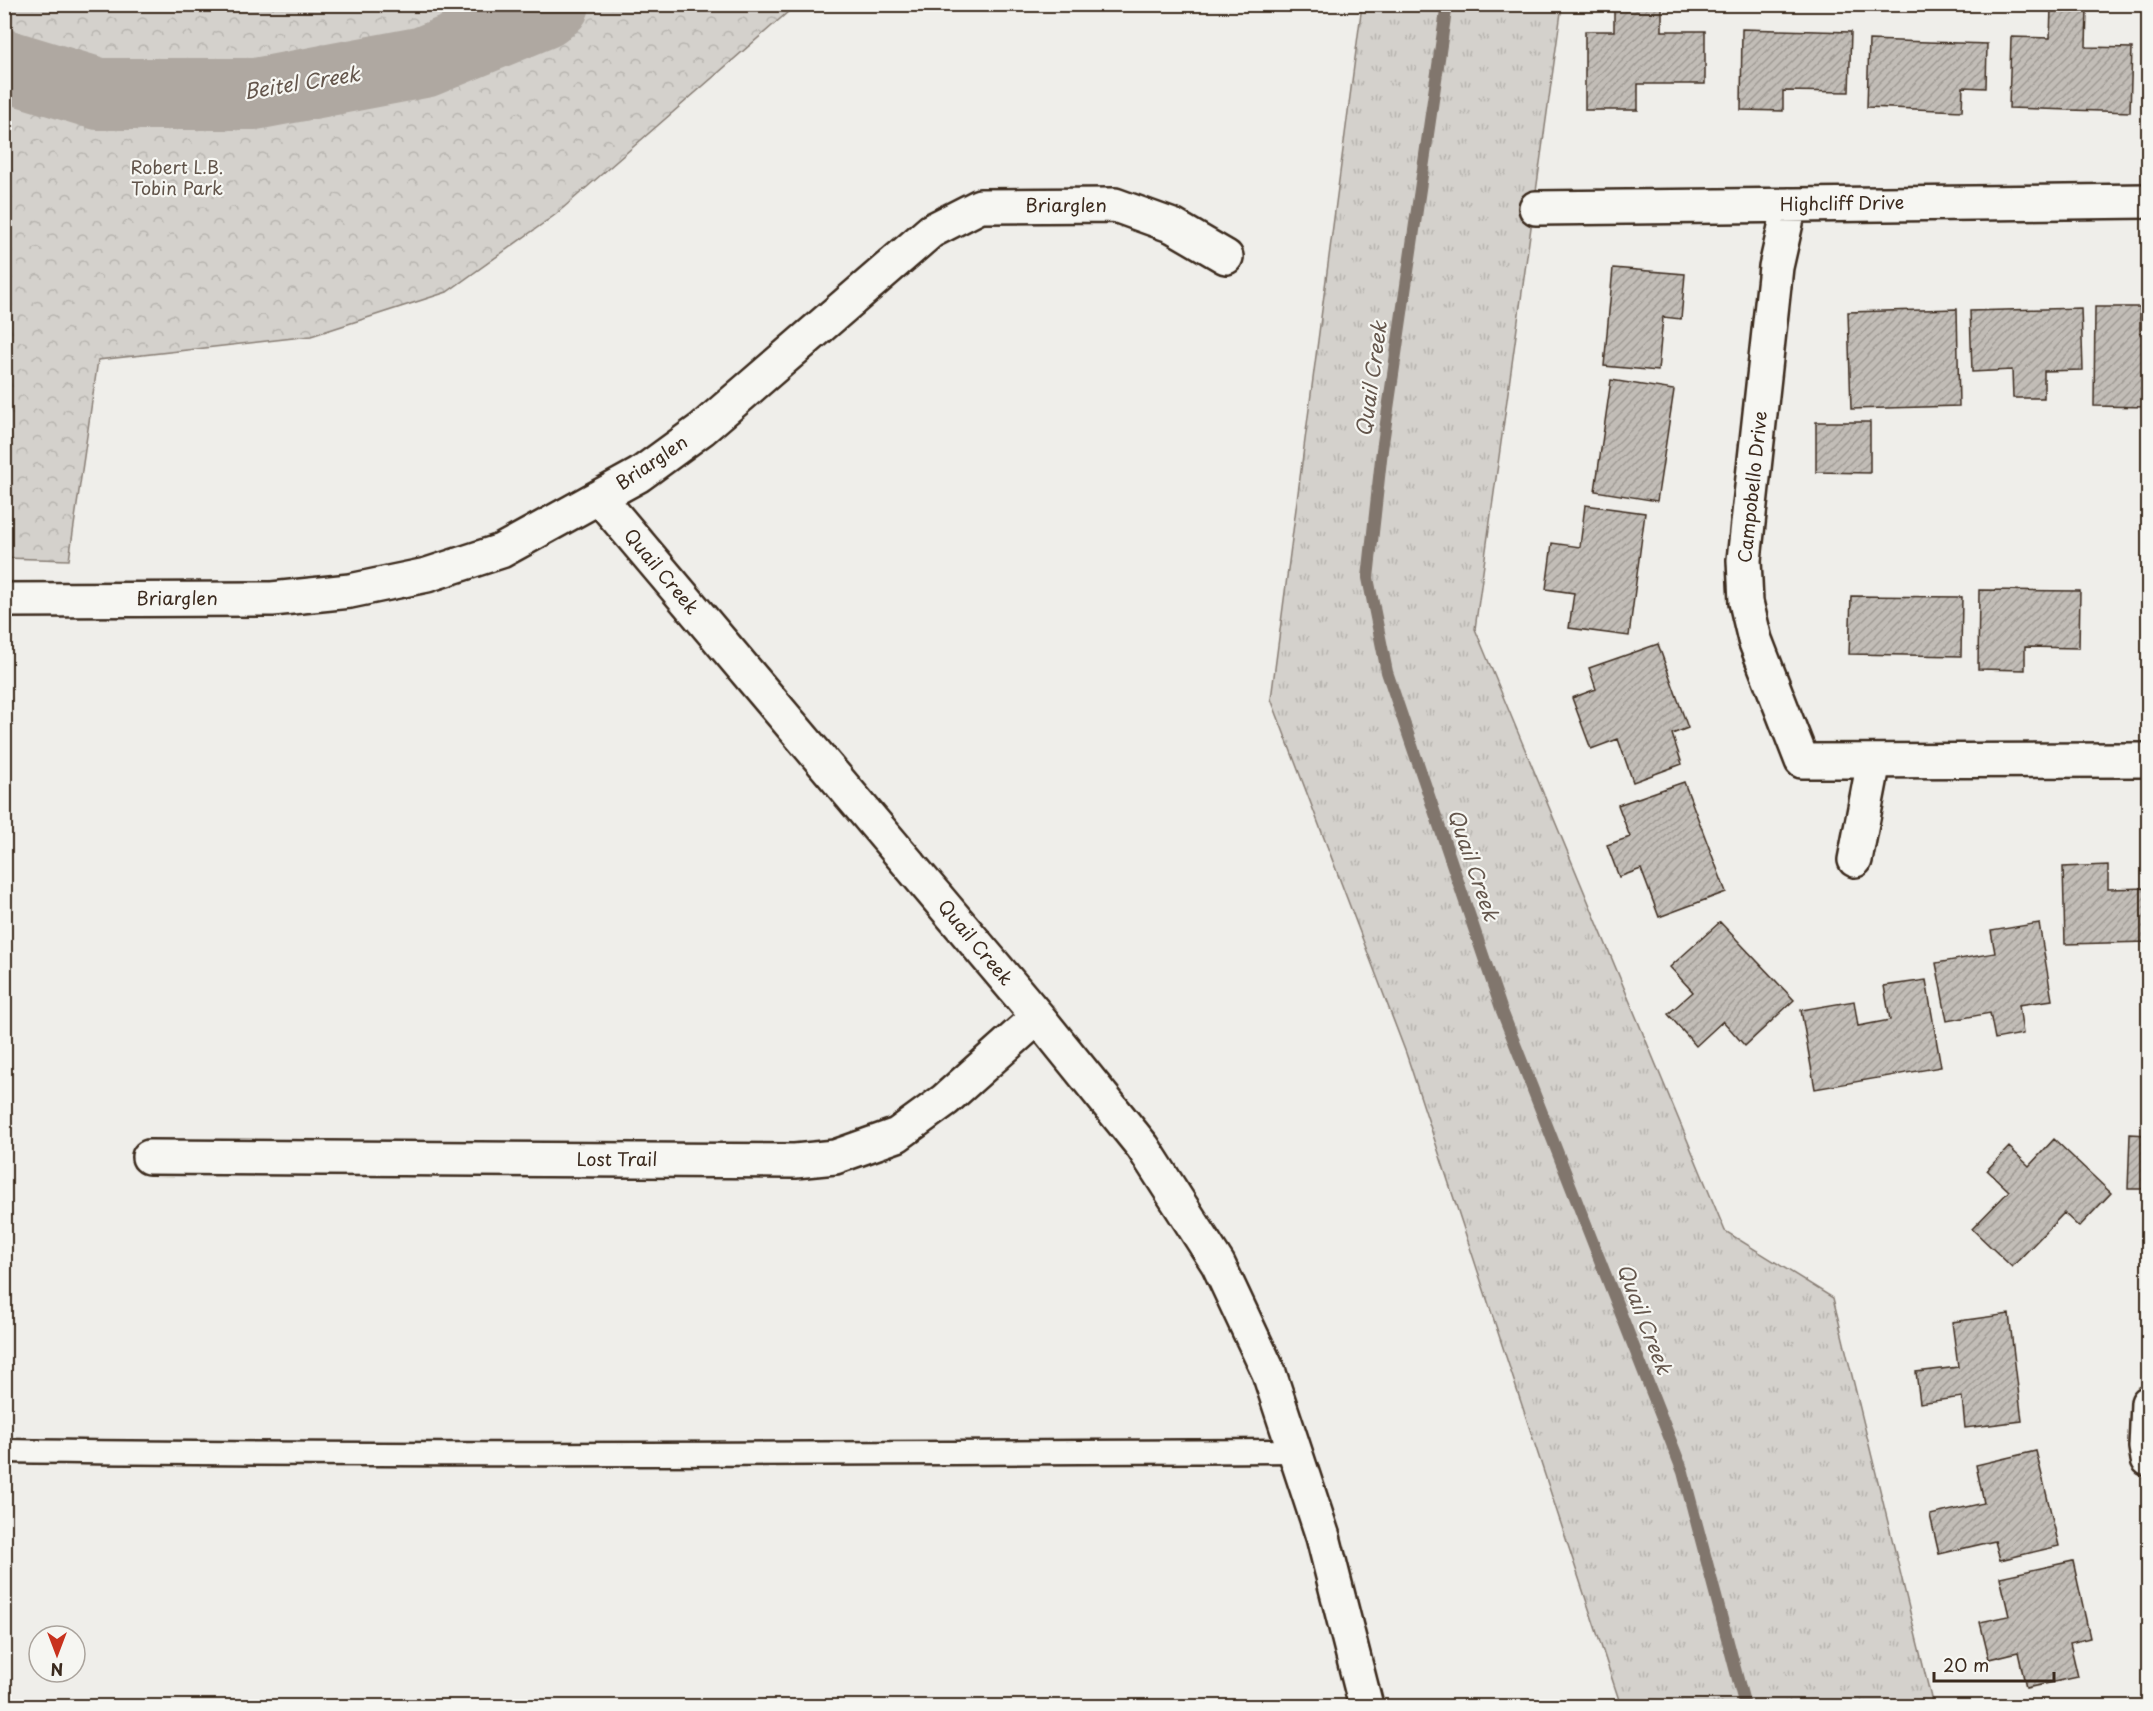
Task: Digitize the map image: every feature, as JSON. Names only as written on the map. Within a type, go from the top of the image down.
[{"type":"street","name":"Highcliff Drive","points":[[1536,208],[2148,201]]},
{"type":"street","name":"Campobello Drive","points":[[1790,205],[1774,279],[1744,560],[1746,602],[1755,640],[1802,761],[2148,760]]},
{"type":"street","name":"Briarglen","points":[[4,600],[272,599],[350,591],[427,575],[501,551],[639,475],[702,429],[931,231],[980,206],[1115,206],[1173,226],[1226,257]]},
{"type":"street","name":"Quail Creek","points":[[598,498],[1038,1017],[1143,1147],[1218,1264],[1269,1373],[1323,1537],[1366,1707]]},
{"type":"street","points":[[1855,860],[1874,761]]},
{"type":"street","name":"Lost Trail","points":[[149,1157],[795,1161],[835,1157],[897,1135],[945,1100],[1038,1017]]},
{"type":"street","points":[[2148,1403],[2146,1447],[2148,1459]]},
{"type":"lane","points":[[4,1451],[252,1455],[1295,1451]]},
{"type":"green space","name":"Robert L.B. Tobin Park","points":[[5,4],[796,5],[555,215],[447,292],[311,336],[98,360],[69,560],[5,558]]},
{"type":"green space","points":[[1362,5],[1562,5],[1475,629],[1725,1231],[1833,1298],[1933,1706],[1621,1706],[1406,1053],[1271,699]]},
{"type":"building","points":[[1614,4],[1662,4],[1662,31],[1705,31],[1705,84],[1638,84],[1638,110],[1585,110],[1585,31],[1614,31]]},
{"type":"building","points":[[2051,8],[2087,9],[2086,47],[2132,48],[2130,112],[2009,108],[2011,37],[2050,38]]},
{"type":"building","points":[[1742,29],[1851,32],[1849,92],[1783,91],[1783,111],[1741,110]]},
{"type":"building","points":[[2146,35],[2148,35],[2148,105],[2145,105]]},
{"type":"building","points":[[1869,40],[1987,44],[1986,88],[1963,87],[1962,111],[1867,107]]},
{"type":"building","points":[[1613,268],[1685,274],[1681,319],[1663,317],[1658,371],[1604,366]]},
{"type":"building","points":[[2095,307],[2140,307],[2140,334],[2148,334],[2148,407],[2094,406]]},
{"type":"building","points":[[2081,308],[2083,370],[2044,371],[2044,398],[2013,398],[2012,370],[1972,372],[1970,311]]},
{"type":"building","points":[[1957,309],[1959,406],[1851,409],[1848,312]]},
{"type":"building","points":[[1611,380],[1674,390],[1657,501],[1595,491]]},
{"type":"building","points":[[1816,422],[1870,422],[1870,473],[1816,472]]},
{"type":"building","points":[[1585,505],[1645,513],[1629,636],[1569,628],[1574,593],[1546,589],[1552,543],[1580,547]]},
{"type":"building","points":[[1979,590],[2080,591],[2079,648],[2025,647],[2025,670],[1978,669]]},
{"type":"building","points":[[1851,596],[1962,597],[1961,656],[1849,654]]},
{"type":"building","points":[[1658,644],[1688,728],[1672,734],[1682,764],[1633,782],[1618,739],[1591,749],[1572,698],[1596,689],[1589,668]]},
{"type":"building","points":[[1684,782],[1726,892],[1659,917],[1641,869],[1619,877],[1607,845],[1630,837],[1618,805]]},
{"type":"building","points":[[2108,865],[2108,889],[2148,888],[2148,942],[2065,944],[2063,867]]},
{"type":"building","points":[[1720,922],[1794,1000],[1745,1046],[1723,1021],[1696,1046],[1668,1014],[1693,992],[1670,967]]},
{"type":"building","points":[[2039,923],[2052,1000],[2019,1005],[2023,1034],[1995,1039],[1990,1013],[1947,1021],[1936,963],[1995,953],[1991,931]]},
{"type":"building","points":[[1926,980],[1941,1067],[1815,1089],[1801,1010],[1854,1001],[1858,1026],[1890,1020],[1884,986]]},
{"type":"building","points":[[2130,1134],[2148,1135],[2148,1189],[2128,1189]]},
{"type":"building","points":[[2054,1139],[2111,1193],[2079,1227],[2064,1213],[2012,1267],[1972,1229],[2009,1191],[1987,1170],[2009,1147],[2029,1166]]},
{"type":"building","points":[[2009,1314],[2022,1421],[1965,1428],[1962,1397],[1920,1403],[1916,1372],[1958,1367],[1952,1322]]},
{"type":"building","points":[[2036,1451],[2059,1546],[2000,1560],[1995,1541],[1939,1554],[1930,1515],[1984,1503],[1976,1465]]},
{"type":"building","points":[[2073,1561],[2090,1638],[2070,1643],[2078,1677],[2026,1688],[2018,1652],[1989,1659],[1980,1622],[2009,1616],[2000,1577]]},
{"type":"waterway","name":"Beitel Creek","points":[[4,65],[99,94],[255,94],[424,62],[543,13],[554,4]]},
{"type":"waterway","name":"Quail Creek","points":[[1447,4],[1382,450],[1368,578],[1387,672],[1502,1011],[1683,1472],[1745,1706]]}]
